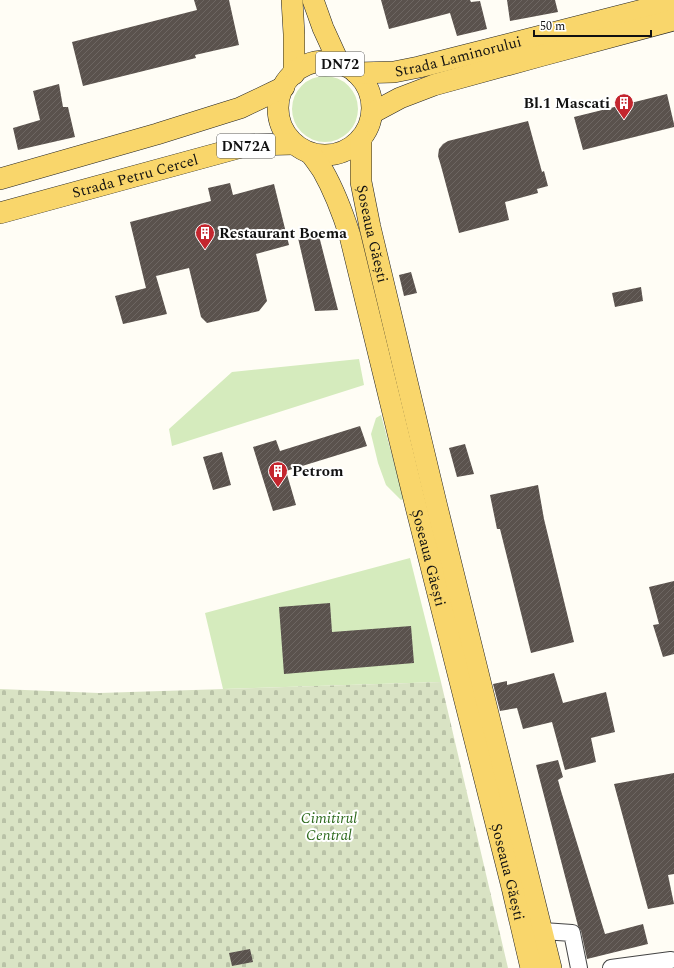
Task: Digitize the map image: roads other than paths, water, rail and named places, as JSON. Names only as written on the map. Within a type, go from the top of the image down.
[{"type":"main road","name":"DN72","points":[[289,80],[294,34],[292,0]]},
{"type":"main road","name":"DN72","points":[[313,0],[323,28],[348,68],[364,82],[370,93],[372,113],[369,127],[360,140],[351,148],[335,155],[319,155],[302,149],[288,138],[279,119],[278,103],[280,94],[289,80],[303,67],[315,62],[327,61],[348,68]]},
{"type":"main road","name":"Strada Laminorului","points":[[372,113],[400,98],[538,46],[674,2]]},
{"type":"main road","name":"Strada Laminorului","points":[[348,68],[379,73],[406,70],[674,20]]},
{"type":"main road","name":"DN72A","points":[[0,179],[197,122],[240,108],[289,80]]},
{"type":"main road","name":"Șoseaua Găești","points":[[360,140],[360,182],[437,507],[501,767],[521,885],[531,968]]},
{"type":"main road","name":"Strada Petru Cercel","points":[[0,212],[248,145],[302,149]]},
{"type":"main road","name":"Șoseaua Găești","points":[[302,149],[326,177],[344,216],[417,512],[521,885],[543,932],[551,968]]},
{"type":"main road","points":[[387,389],[408,384]]},
{"type":"main road","points":[[417,512],[437,507]]},
{"type":"street","name":"Șoseaua Găești","points":[[543,932],[572,933],[578,968]]},
{"type":"street","points":[[611,968],[671,960]]},
{"type":"place","name":"Bl.1 Mascati","points":[[624,120]]},
{"type":"place","name":"Restaurant Boema","points":[[205,250]]},
{"type":"place","name":"Petrom","points":[[278,488]]},
{"type":"park label","name":"Cimitirul Central","points":[[329,826]]}]
